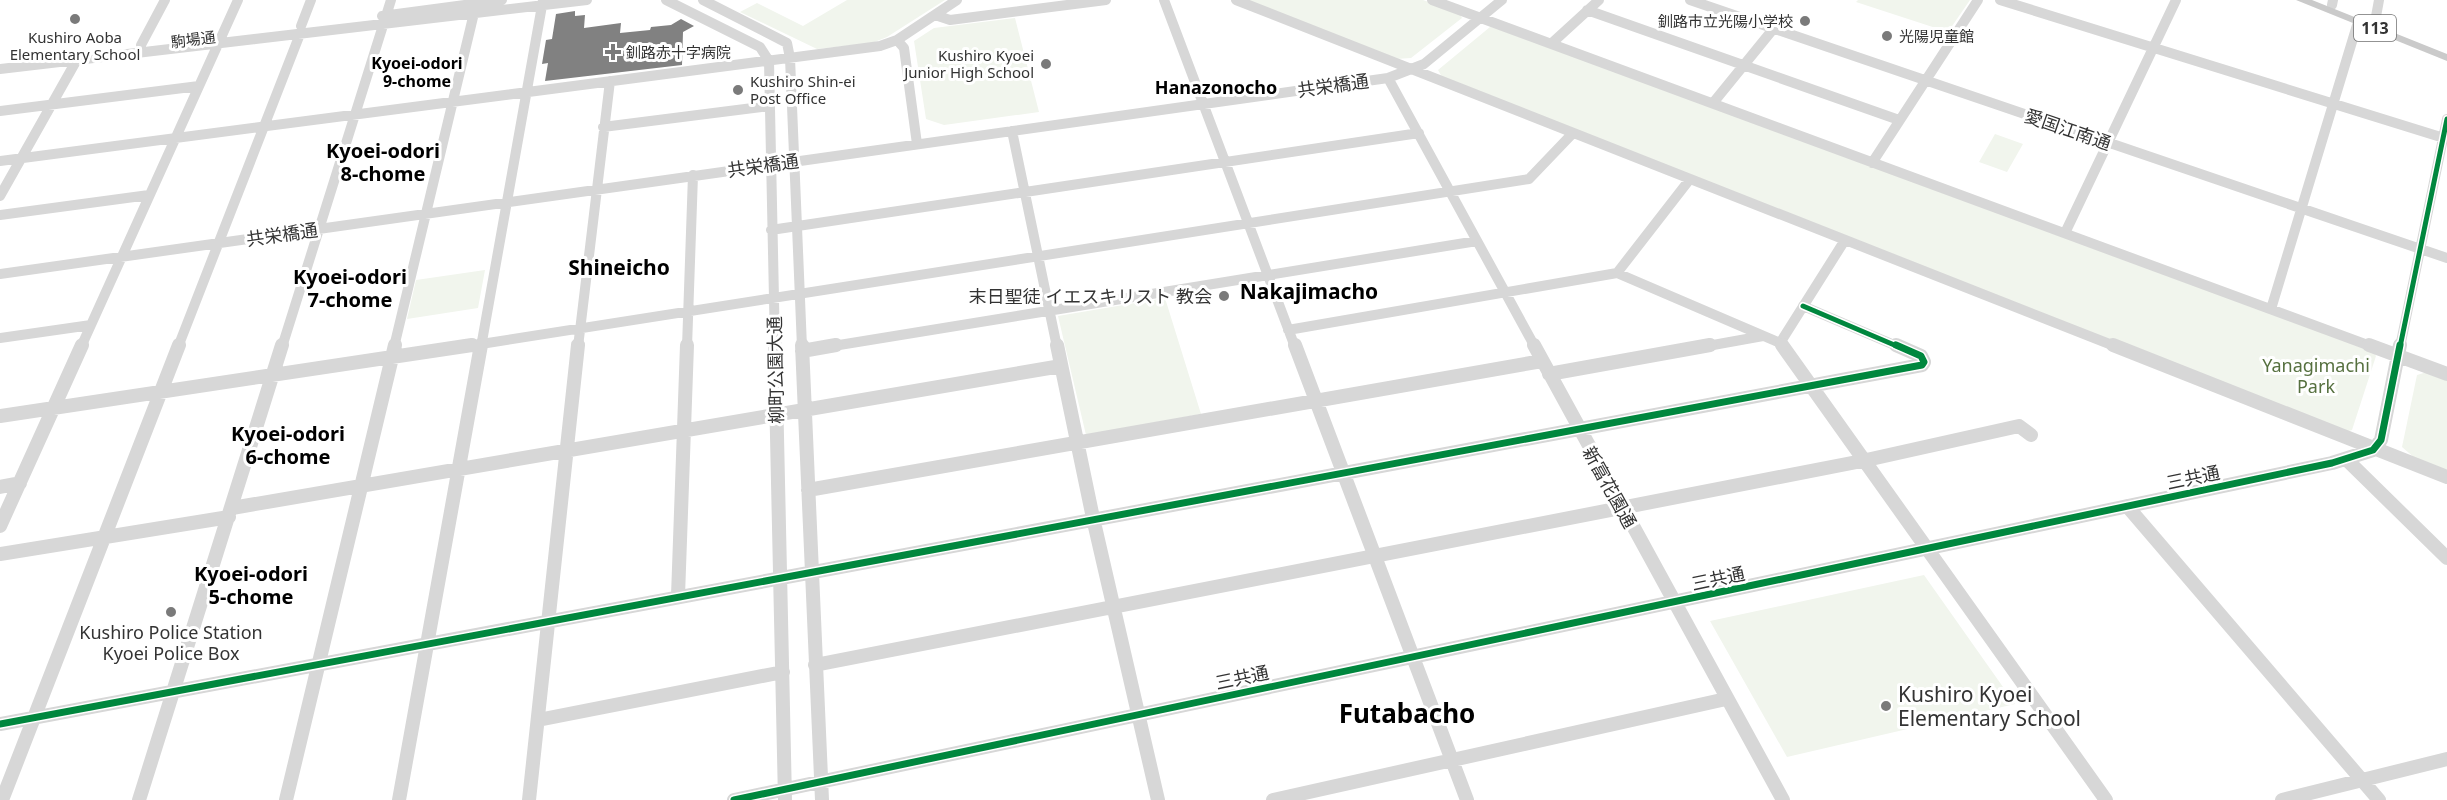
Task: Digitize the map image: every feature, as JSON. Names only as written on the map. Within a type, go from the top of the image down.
[{"type":"main road","name":"113","points":[[2302,0],[2447,58]]},
{"type":"main road","name":"113","points":[[2318,0],[2332,2],[2375,22],[2447,50]]},
{"type":"street","points":[[141,45],[165,0]]},
{"type":"street","points":[[0,526],[238,0]]},
{"type":"street","points":[[2,800],[311,0]]},
{"type":"street","points":[[139,800],[391,0]]},
{"type":"street","points":[[385,20],[502,0]]},
{"type":"street","points":[[476,6],[587,0]]},
{"type":"street","points":[[666,0],[760,48],[768,61]]},
{"type":"street","points":[[702,0],[783,39],[787,43],[790,58]]},
{"type":"street","points":[[0,161],[880,46],[897,40],[957,0]]},
{"type":"street","points":[[935,15],[950,20],[1106,0]]},
{"type":"street","points":[[1164,0],[1467,800]]},
{"type":"street","points":[[1236,0],[2373,450],[2447,477]]},
{"type":"street","points":[[1432,0],[2447,374]]},
{"type":"street","name":"共栄橋通","points":[[0,274],[1388,78],[1424,64],[1502,0]]},
{"type":"street","points":[[1552,44],[1599,0]]},
{"type":"street","name":"愛国江南通","points":[[1690,0],[2447,258]]},
{"type":"street","points":[[1872,163],[1978,0]]},
{"type":"street","points":[[2000,0],[2445,138]]},
{"type":"street","points":[[2065,233],[2175,0]]},
{"type":"street","points":[[2375,22],[2379,0]]},
{"type":"street","points":[[399,800],[543,3]]},
{"type":"street","points":[[286,800],[320,664],[359,486],[476,6]]},
{"type":"street","points":[[1587,10],[1899,120]]},
{"type":"street","name":"駒場通","points":[[0,62],[79,56],[385,20]]},
{"type":"street","points":[[2271,309],[2358,22]]},
{"type":"street","points":[[1713,103],[1774,28]]},
{"type":"street","name":"駒場通","points":[[0,69],[141,45],[221,39]]},
{"type":"street","points":[[897,40],[904,48],[917,144]]},
{"type":"street","points":[[0,196],[79,56]]},
{"type":"street","name":"柳町公園大通","points":[[790,58],[792,161],[822,800]]},
{"type":"street","name":"柳町公園大通","points":[[768,61],[785,795]]},
{"type":"street","name":"新富花園通","points":[[1388,78],[1782,800]]},
{"type":"street","points":[[530,800],[595,190],[610,81]]},
{"type":"street","points":[[0,111],[199,86]]},
{"type":"street","points":[[603,127],[769,106]]},
{"type":"street","points":[[2373,450],[2381,440],[2445,138],[2447,119]]},
{"type":"street","points":[[1012,131],[1093,518],[1158,800]]},
{"type":"street","points":[[771,230],[1419,133]]},
{"type":"street","points":[[0,416],[271,377],[1529,179],[1573,133]]},
{"type":"street","points":[[678,596],[693,175]]},
{"type":"street","points":[[1617,273],[1690,179]]},
{"type":"street","points":[[0,215],[149,195]]},
{"type":"street","points":[[1780,343],[1845,240]]},
{"type":"street","points":[[802,351],[1477,241]]},
{"type":"street","points":[[1288,330],[1617,273],[1780,343],[2106,800]]},
{"type":"street","points":[[0,724],[1093,518],[1922,365],[1924,362],[1921,356],[1803,306]]},
{"type":"street","points":[[0,338],[91,325]]},
{"type":"street","points":[[1549,374],[1763,336]]},
{"type":"street","points":[[808,490],[1542,361]]},
{"type":"street","points":[[0,554],[105,537],[359,486],[1061,366]]},
{"type":"street","points":[[815,665],[1863,461],[2019,426],[2031,435]]},
{"type":"street","name":"三共通","points":[[734,800],[785,795],[821,782],[2347,460],[2373,450]]},
{"type":"street","points":[[2347,460],[2447,558]]},
{"type":"street","points":[[0,487],[20,483]]},
{"type":"street","points":[[2127,506],[2379,800]]},
{"type":"street","points":[[538,720],[783,672]]},
{"type":"street","points":[[1273,800],[1726,699]]},
{"type":"street","points":[[2282,800],[2447,759]]},
{"type":"green space","points":[[847,0],[945,0],[887,37],[872,43],[817,49],[740,12],[757,3],[803,26]]},
{"type":"green space","points":[[1246,0],[1423,0],[1459,13],[1462,18],[1411,58],[1396,59]]},
{"type":"green space","points":[[1858,0],[1970,0],[1948,32],[1856,2]]},
{"type":"green space","points":[[1015,18],[1039,112],[944,125],[926,119],[914,41],[934,28]]},
{"type":"green space","name":"Yanagimachi Park","points":[[1490,27],[1499,28],[2373,351],[2376,356],[2352,430],[2345,432],[1442,77],[1438,70]]},
{"type":"green space","points":[[1995,134],[2023,144],[2007,172],[1979,162]]},
{"type":"green space","points":[[485,270],[478,308],[407,319],[416,280]]},
{"type":"green space","points":[[1165,298],[1201,414],[1086,435],[1058,316]]},
{"type":"green space","name":"Yanagimachi Park","points":[[2427,372],[2447,379],[2447,471],[2416,459],[2402,447],[2417,375]]},
{"type":"green space","points":[[1924,575],[2015,704],[1787,757],[1710,621]]},
{"type":"building","name":"釧路赤十字病院","points":[[575,11],[575,16],[585,15],[584,28],[621,23],[620,33],[650,30],[651,27],[671,25],[681,19],[694,26],[683,32],[682,65],[545,81],[548,63],[542,64],[546,40],[552,39],[556,14]]},
{"type":"cycle path","points":[[734,800],[2332,463],[2373,450],[2381,440],[2447,119]]},
{"type":"cycle path","points":[[0,724],[1922,365],[1924,362],[1921,356],[1803,306]]},
{"type":"place","name":"Kushiro Aoba Elementary School","points":[[75,19]]},
{"type":"place","name":"釧路市立光陽小学校","points":[[1805,21]]},
{"type":"place","name":"光陽児童館","points":[[1887,36]]},
{"type":"place","name":"釧路赤十字病院","points":[[613,52]]},
{"type":"place","name":"Kushiro Kyoei Junior High School","points":[[1046,64]]},
{"type":"place","name":"Kushiro Shin-ei Post Office","points":[[738,90]]},
{"type":"place","name":"末日聖徒 イエスキリスト 教会","points":[[1224,296]]},
{"type":"place","name":"Kushiro Police Station Kyoei Police Box","points":[[171,612]]},
{"type":"place","name":"Kushiro Kyoei Elementary School","points":[[1886,706]]},
{"type":"district","name":"Kyoei-odori 9-chome","points":[[417,72]]},
{"type":"district","name":"Hanazonocho","points":[[1216,87]]},
{"type":"district","name":"Kyoei-odori 8-chome","points":[[383,162]]},
{"type":"district","name":"Shineicho","points":[[619,267]]},
{"type":"district","name":"Kyoei-odori 7-chome","points":[[350,288]]},
{"type":"district","name":"Nakajimacho","points":[[1309,291]]},
{"type":"district","name":"Kyoei-odori 6-chome","points":[[288,444]]},
{"type":"district","name":"Kyoei-odori 5-chome","points":[[251,584]]},
{"type":"district","name":"Futabacho","points":[[1407,713]]}]
